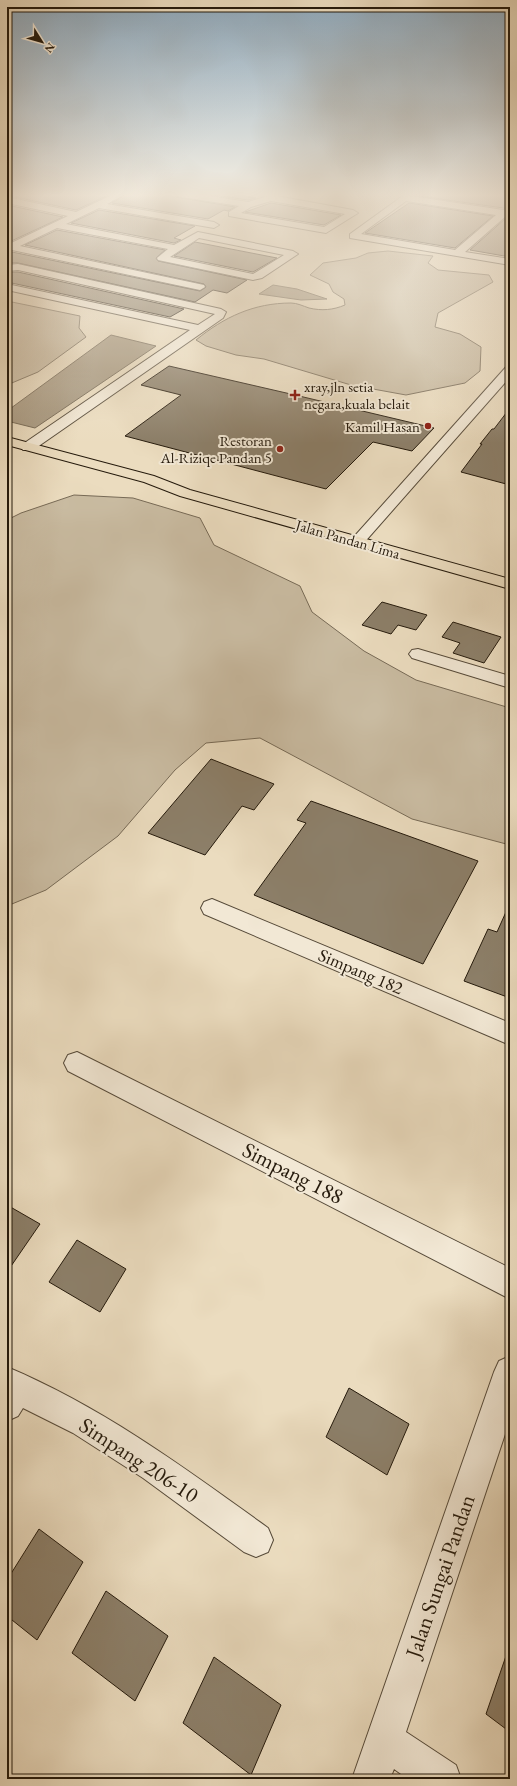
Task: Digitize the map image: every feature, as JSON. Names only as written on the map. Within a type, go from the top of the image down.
[{"type":"main road","name":"Jalan Pandan Lima","points":[[7,441],[149,479],[185,493],[510,584]]},
{"type":"main road","name":"Jalan Pandan Lima","points":[[7,454],[141,485],[185,493]]},
{"type":"street","points":[[28,447],[219,316],[222,312],[60,276]]},
{"type":"street","points":[[151,276],[200,286]]},
{"type":"street","points":[[66,300],[94,284]]},
{"type":"street","points":[[7,287],[199,329]]},
{"type":"street","points":[[357,542],[499,391],[510,370]]},
{"type":"street","points":[[418,654],[510,682]]},
{"type":"street","name":"Simpang 182","points":[[212,908],[510,1034]]},
{"type":"street","name":"Simpang 188","points":[[77,1063],[510,1284]]},
{"type":"street","name":"Jalan Sungai Pandan","points":[[371,1779],[510,1372]]},
{"type":"street","name":"Simpang 206-10","points":[[10,1392],[84,1422],[155,1466],[256,1540]]},
{"type":"street","points":[[384,1740],[442,1779]]},
{"type":"shaded area","points":[[313,276],[490,276],[493,282],[438,313],[435,327],[460,334],[481,347],[480,371],[465,383],[406,395],[351,385],[264,359],[236,355],[206,346],[196,340],[229,318],[264,306],[293,303],[309,308],[323,310],[345,305],[344,299],[333,292],[329,284]]},
{"type":"shaded area","points":[[273,285],[297,289],[327,299],[301,300],[259,294]]},
{"type":"shaded area","points":[[7,301],[80,316],[79,328],[86,337],[38,372],[7,385]]},
{"type":"shaded area","points":[[111,335],[156,346],[35,428],[7,421],[7,411]]},
{"type":"shaded area","points":[[74,495],[133,498],[200,518],[214,545],[300,586],[312,612],[364,651],[416,680],[510,708],[510,845],[412,819],[260,738],[206,743],[175,770],[118,836],[46,890],[7,906],[7,520],[21,513]]},
{"type":"building","points":[[7,276],[38,276],[184,309],[170,317],[7,282]]},
{"type":"building","points":[[79,276],[129,276],[200,291],[206,287],[204,284],[169,276],[230,276],[247,280],[227,293],[213,290],[195,302]]},
{"type":"building","points":[[169,366],[434,428],[412,451],[373,442],[326,489],[125,436],[181,395],[141,385]]},
{"type":"building","points":[[510,408],[510,485],[461,472],[482,444],[480,444]]},
{"type":"building","points":[[382,602],[427,615],[416,630],[398,625],[391,634],[362,625]]},
{"type":"building","points":[[453,622],[501,637],[484,663],[453,653],[460,643],[442,637]]},
{"type":"building","points":[[211,759],[274,784],[254,810],[242,806],[205,855],[148,833]]},
{"type":"building","points":[[311,801],[478,861],[423,964],[254,895],[306,823],[297,820]]},
{"type":"building","points":[[510,903],[510,998],[464,981],[488,929],[497,932]]},
{"type":"building","points":[[7,1205],[40,1224],[7,1272]]},
{"type":"building","points":[[77,1240],[126,1269],[100,1312],[49,1282]]},
{"type":"building","points":[[349,1388],[409,1424],[387,1475],[326,1437]]},
{"type":"building","points":[[39,1529],[83,1562],[37,1640],[7,1616],[7,1580]]},
{"type":"building","points":[[106,1591],[168,1636],[135,1701],[72,1653]]},
{"type":"building","points":[[507,1653],[510,1654],[510,1732],[486,1714]]},
{"type":"building","points":[[214,1657],[281,1705],[251,1775],[183,1723]]},
{"type":"place","name":"xray,jln setia negara,kuala belait","points":[[295,395]]},
{"type":"place","name":"Kamil Hasan","points":[[428,426]]},
{"type":"place","name":"Restoran Al-Riziqe Pandan 5","points":[[280,449]]}]
